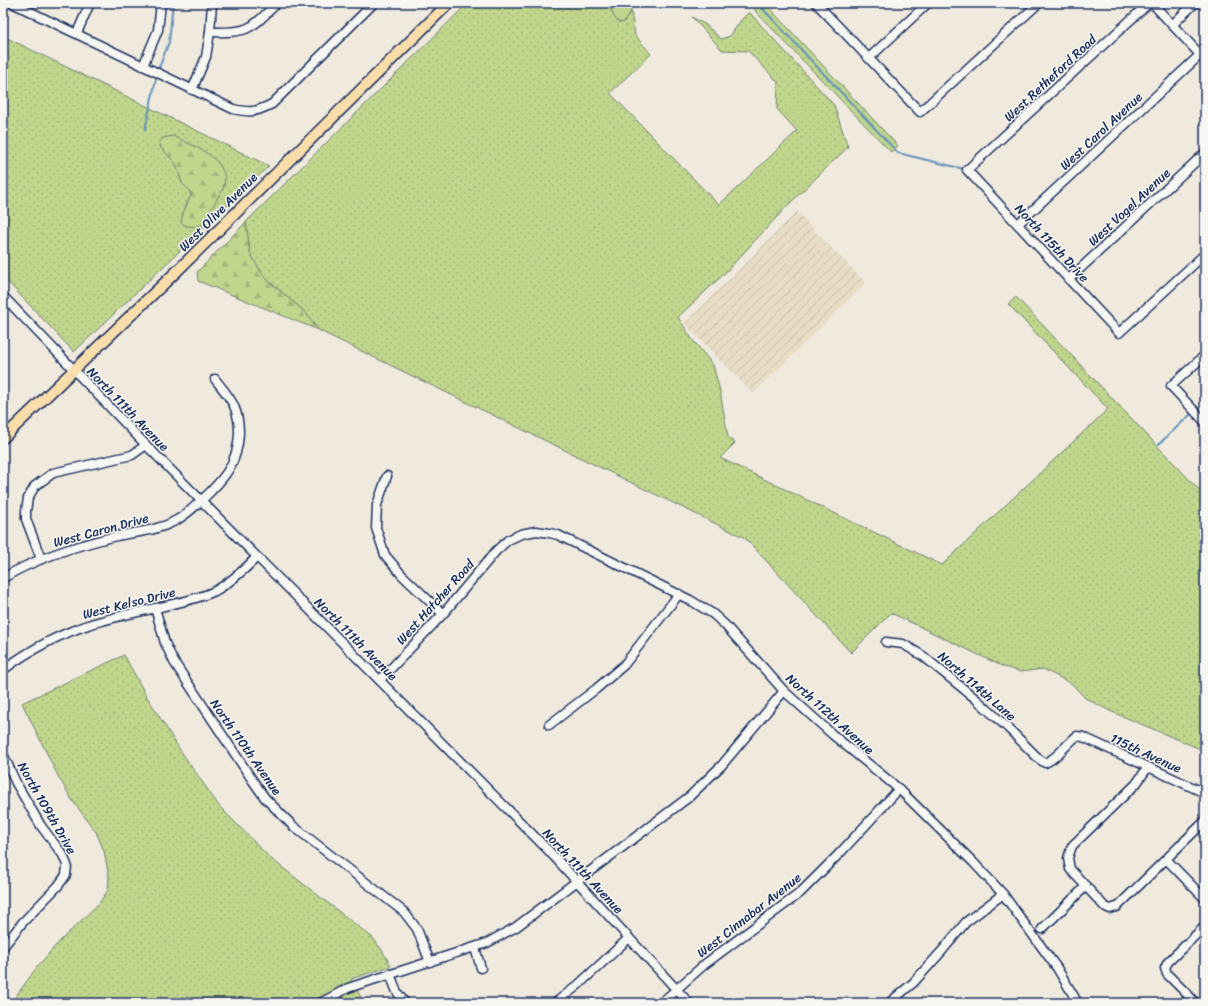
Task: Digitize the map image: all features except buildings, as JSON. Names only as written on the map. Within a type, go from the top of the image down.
[{"type":"main road","name":"West Olive Avenue","points":[[3,438],[74,371],[449,3]]},
{"type":"street","points":[[12,3],[77,33],[192,90],[233,109],[246,112],[259,111],[272,104],[374,3]]},
{"type":"street","points":[[77,33],[90,3]]},
{"type":"street","points":[[143,66],[158,30],[161,3]]},
{"type":"street","points":[[192,90],[206,57],[210,32],[212,3]]},
{"type":"street","points":[[210,32],[232,32],[248,29],[258,22],[277,3]]},
{"type":"street","points":[[818,3],[920,112],[1036,4]]},
{"type":"street","points":[[869,58],[928,3]]},
{"type":"street","points":[[1150,3],[1172,24],[1203,58]]},
{"type":"street","name":"West Retheford Road","points":[[967,170],[1150,3]]},
{"type":"street","points":[[1172,24],[1195,3]]},
{"type":"street","name":"West Carol Avenue","points":[[1018,224],[1203,58]]},
{"type":"street","name":"West Vogel Avenue","points":[[1069,279],[1205,153]]},
{"type":"street","name":"North 115th Drive","points":[[967,170],[1119,333],[1205,254]]},
{"type":"street","name":"North 111th Avenue","points":[[3,296],[146,445],[578,881],[689,1003]]},
{"type":"street","points":[[1205,355],[1171,386],[1205,422]]},
{"type":"street","name":"West Caron Drive","points":[[3,578],[41,559],[94,542],[165,526],[184,516],[218,485],[228,471],[235,457],[239,424],[234,406],[215,379]]},
{"type":"street","points":[[41,559],[26,519],[28,498],[35,486],[53,473],[132,456],[146,445]]},
{"type":"street","points":[[387,476],[377,505],[376,528],[385,555],[402,575],[443,614]]},
{"type":"street","name":"North 112th Avenue","points":[[508,540],[521,534],[536,531],[550,532],[679,594],[704,607],[713,614],[725,625],[784,691],[837,739],[899,789],[973,862],[1003,894],[1057,968],[1078,1003]]},
{"type":"street","name":"West Hatcher Road","points":[[380,680],[443,614],[496,551],[508,540]]},
{"type":"street","name":"West Kelso Drive","points":[[3,670],[18,658],[80,628],[194,599],[214,591],[238,575],[257,557]]},
{"type":"street","points":[[549,725],[596,689],[624,665],[679,594]]},
{"type":"street","name":"North 110th Avenue","points":[[155,608],[165,643],[174,662],[252,781],[265,798],[293,826],[404,912],[416,929],[430,962]]},
{"type":"street","name":"North 114th Lane","points":[[886,642],[903,644],[923,656],[976,699],[1008,728],[1039,760],[1046,763],[1051,760],[1077,736]]},
{"type":"street","points":[[320,1003],[348,988],[474,948],[508,932],[674,810],[704,784],[722,765],[784,691]]},
{"type":"street","name":"115th Avenue","points":[[1077,736],[1083,737],[1205,792]]},
{"type":"street","name":"North 109th Drive","points":[[3,754],[16,783],[41,826],[63,855],[67,865],[66,875],[58,886],[23,922],[3,947]]},
{"type":"street","points":[[1148,767],[1136,784],[1072,846],[1068,858],[1070,870],[1104,906],[1110,909],[1117,907],[1205,821]]},
{"type":"street","name":"West Cinnabar Avenue","points":[[661,1003],[705,964],[800,893],[840,853],[899,789]]},
{"type":"street","points":[[1166,860],[1205,899]]},
{"type":"street","points":[[1042,929],[1086,886]]},
{"type":"street","points":[[889,1003],[913,983],[966,922],[1003,894]]},
{"type":"street","points":[[1196,1003],[1167,974],[1166,968],[1168,962],[1205,926]]},
{"type":"street","points":[[555,1003],[577,986],[629,938]]},
{"type":"street","points":[[474,948],[481,968]]},
{"type":"street","points":[[390,974],[397,992],[405,1003]]},
{"type":"shaded area","points":[[797,212],[866,283],[753,394],[684,323]]},
{"type":"green space","points":[[468,3],[610,3],[613,15],[623,23],[631,11],[635,35],[651,54],[610,93],[719,205],[797,131],[777,109],[778,82],[748,51],[722,50],[692,17],[706,25],[721,39],[730,36],[741,20],[749,12],[834,105],[848,147],[789,204],[724,274],[678,317],[692,339],[713,365],[720,391],[728,437],[735,443],[720,458],[942,565],[1108,409],[1008,304],[1016,297],[1205,496],[1205,751],[1110,711],[1085,698],[1072,684],[1043,669],[1021,672],[1004,667],[891,613],[851,653],[745,538],[318,330],[306,313],[264,277],[250,253],[246,222]]},
{"type":"green space","points":[[610,3],[629,3],[631,11],[623,23],[618,22],[613,15]]},
{"type":"green space","points":[[752,3],[768,3],[775,14],[898,146],[891,152],[756,12]]},
{"type":"green space","points":[[3,36],[269,166],[74,352],[3,277]],"holes":[[[169,156],[224,187],[207,217],[183,213],[191,195],[189,190],[182,183],[176,164]]]},
{"type":"green space","points":[[173,136],[203,150],[210,155],[216,160],[224,174],[224,187],[202,224],[197,226],[189,226],[181,223],[183,213],[191,195],[189,190],[182,183],[176,164],[161,148],[159,143],[163,138]]},
{"type":"green space","points":[[246,222],[250,253],[264,277],[306,313],[318,330],[198,281],[197,272]]},
{"type":"green space","points":[[124,655],[146,695],[180,750],[219,806],[270,858],[373,938],[382,950],[391,966],[351,979],[364,1003],[11,1003],[37,967],[57,944],[100,902],[108,890],[109,877],[104,851],[96,832],[72,800],[58,776],[22,703]]},
{"type":"waterway","points":[[159,68],[169,42],[173,3]]},
{"type":"waterway","points":[[760,3],[763,9],[898,153],[964,169]]},
{"type":"waterway","points":[[145,130],[156,79]]},
{"type":"waterway","points":[[1159,444],[1193,412]]}]
